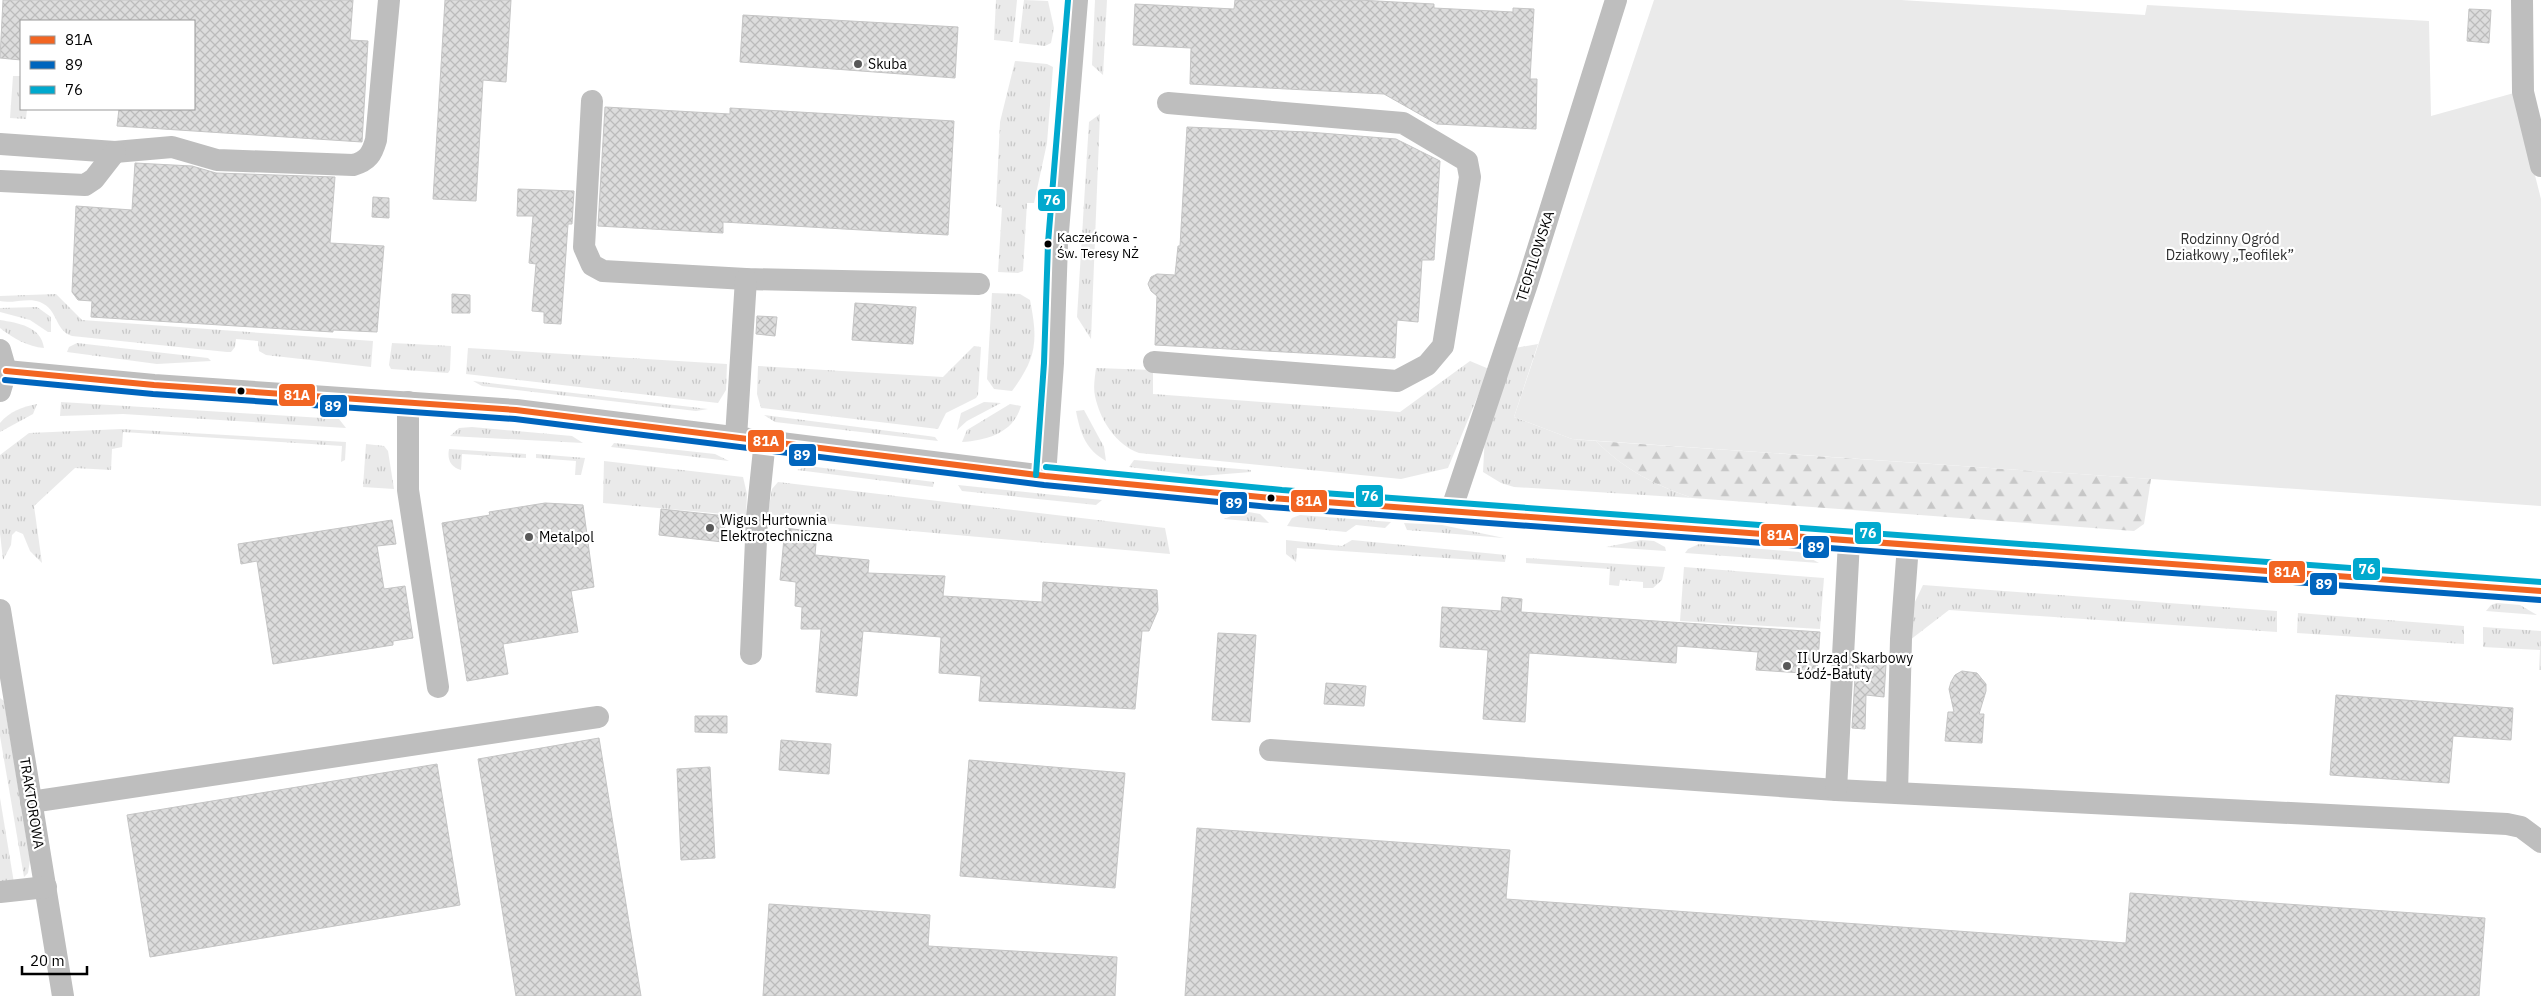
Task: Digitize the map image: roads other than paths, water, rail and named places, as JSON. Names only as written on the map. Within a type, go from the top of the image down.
[{"type":"street","points":[[0,144],[115,152],[172,146],[217,160],[353,166],[366,160],[372,153],[376,140],[389,0]]},
{"type":"street","points":[[1045,476],[1053,363],[1057,244],[1077,0]]},
{"type":"street","name":"TEOFILOWSKA","points":[[1451,511],[1527,284],[1616,0]]},
{"type":"street","points":[[2522,0],[2523,92],[2541,166]]},
{"type":"street","points":[[592,101],[584,247],[592,264],[603,272],[746,279],[979,284]]},
{"type":"street","points":[[1154,362],[1397,381],[1428,365],[1443,346],[1470,177],[1466,161],[1403,123],[1168,103]]},
{"type":"street","points":[[0,181],[85,185],[94,179],[115,152]]},
{"type":"street","points":[[736,437],[746,279]]},
{"type":"street","points":[[2,371],[164,386],[516,410],[1045,476],[1270,498],[2541,591]]},
{"type":"street","points":[[408,402],[408,490],[438,687]]},
{"type":"street","points":[[751,654],[757,517],[765,440]]},
{"type":"street","points":[[1836,790],[1849,541]]},
{"type":"street","points":[[1897,793],[1901,639],[1908,546]]},
{"type":"street","name":"TRAKTOROWA","points":[[0,610],[6,679],[31,802],[63,996]]},
{"type":"street","points":[[31,802],[598,716]]},
{"type":"street","points":[[1270,750],[1836,790],[2507,824],[2539,833]]},
{"type":"street","points":[[0,892],[46,887]]},
{"type":"place","name":"Skuba","points":[[858,64]]},
{"type":"place","name":"Kaczeńcowa - Św. Teresy NŻ","points":[[1048,244]]},
{"type":"place","name":"Wigus Hurtownia Elektrotechniczna","points":[[710,528]]},
{"type":"place","name":"Metalpol","points":[[529,537]]},
{"type":"place","name":"II Urząd Skarbowy Łódź-Bałuty","points":[[1787,666]]},
{"type":"park label","name":"Rodzinny Ogród Działkowy „Teofilek”","points":[[2230,248]]}]
